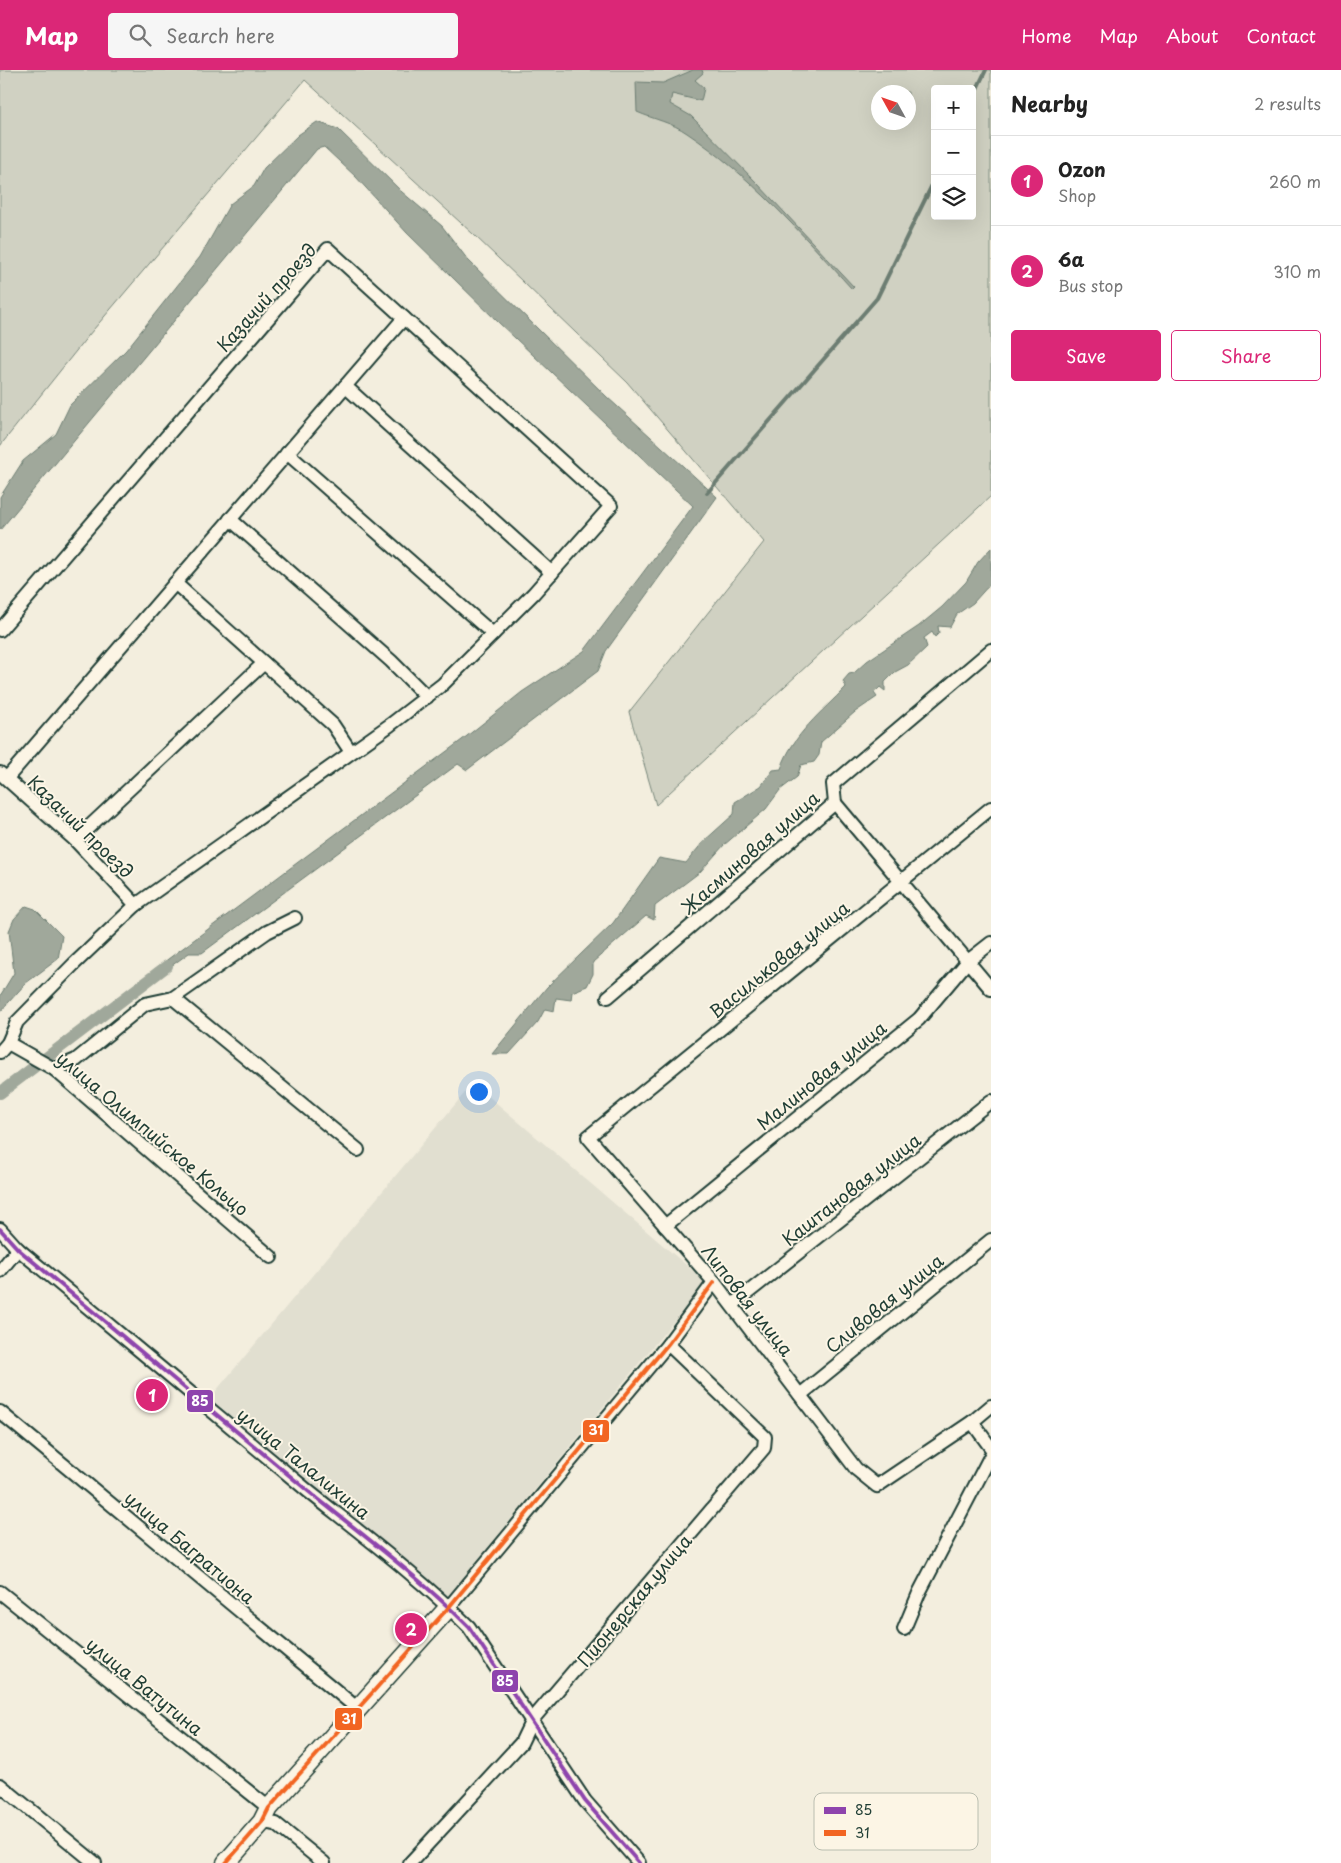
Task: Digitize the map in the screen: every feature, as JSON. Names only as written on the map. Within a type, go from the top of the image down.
[{"type":"street","name":"Казачий проезд","points":[[0,630],[328,249],[611,506],[552,573]]},
{"type":"street","points":[[3,776],[175,583],[404,318]]},
{"type":"street","points":[[4,1047],[17,1022],[136,905],[427,697],[493,634],[552,573],[345,386]]},
{"type":"street","points":[[287,453],[493,634]]},
{"type":"street","points":[[230,519],[392,661],[427,697]]},
{"type":"street","points":[[175,583],[333,725],[351,752]]},
{"type":"street","name":"Жасминовая улица","points":[[608,997],[835,803],[833,784],[991,650]]},
{"type":"street","points":[[75,840],[264,663]]},
{"type":"street","name":"Казачий проезд","points":[[3,776],[75,840],[136,905]]},
{"type":"street","points":[[835,803],[991,989]]},
{"type":"street","name":"Васильковая улица","points":[[588,1137],[991,808]]},
{"type":"street","points":[[54,1068],[76,1060],[145,1004],[173,998],[267,932],[295,918]]},
{"type":"street","name":"Малиновая улица","points":[[665,1226],[919,1019],[968,961],[991,943]]},
{"type":"street","points":[[173,998],[358,1150]]},
{"type":"street","name":"улица Олимпийское Кольцо","points":[[4,1047],[54,1068],[270,1257]]},
{"type":"street","name":"Каштановая улица","points":[[732,1305],[991,1101]]},
{"type":"street","name":"Липовая улица","points":[[588,1137],[714,1282],[856,1469],[877,1486],[972,1422]]},
{"type":"street","name":"улица Талалихина","points":[[0,1229],[18,1249],[308,1490],[430,1588],[469,1627],[585,1800],[639,1863]]},
{"type":"street","name":"Сливовая улица","points":[[800,1395],[991,1240]]},
{"type":"street","points":[[0,1271],[18,1249]]},
{"type":"street","points":[[226,1863],[265,1815],[448,1607],[668,1344],[714,1282]]},
{"type":"street","name":"Пионерская улица","points":[[410,1863],[521,1743],[532,1720],[764,1448],[765,1437],[668,1344]]},
{"type":"street","points":[[991,1406],[972,1422],[991,1448]]},
{"type":"street","name":"улица Багратиона","points":[[0,1412],[358,1709]]},
{"type":"street","points":[[904,1629],[918,1593],[991,1455]]},
{"type":"street","name":"улица Ватутина","points":[[0,1592],[265,1815]]},
{"type":"street","points":[[0,1785],[95,1863]]},
{"type":"street","points":[[265,1815],[324,1863]]},
{"type":"shaded area","points":[[0,70],[991,70],[991,496],[656,805],[629,712],[764,542],[627,382],[473,234],[305,80],[88,336],[0,446]]},
{"type":"shaded area","points":[[693,70],[702,70],[703,73],[695,80],[704,88],[701,101],[672,94],[670,104],[691,116],[758,184],[854,287],[852,289],[774,206],[732,167],[710,149],[681,130],[637,112],[636,82],[663,83]]},
{"type":"shaded area","points":[[317,122],[338,129],[402,192],[442,226],[468,260],[607,397],[717,497],[606,651],[598,671],[467,770],[458,764],[202,953],[189,953],[156,977],[152,971],[462,740],[522,692],[584,651],[693,506],[498,322],[407,233],[356,177],[324,147],[317,149],[0,530],[0,497],[23,461],[56,434],[70,405],[126,350],[200,257],[230,204],[254,186],[264,168],[298,135]]},
{"type":"shaded area","points":[[991,548],[991,583],[973,603],[957,614],[950,627],[938,626],[939,633],[935,637],[932,632],[924,638],[927,647],[908,665],[895,672],[885,682],[885,691],[880,687],[874,693],[877,697],[855,712],[821,742],[819,755],[814,762],[801,765],[797,777],[780,790],[766,809],[724,845],[700,872],[655,906],[654,920],[646,916],[593,962],[593,974],[587,986],[572,992],[571,1000],[556,998],[554,1011],[545,1009],[538,1022],[509,1054],[492,1054],[547,987],[613,923],[659,858],[686,863],[703,842],[734,814],[735,802],[761,786],[773,770],[781,769],[792,745],[846,687],[843,681],[849,674],[854,673],[867,661],[919,626],[942,607],[966,582],[978,562]]},
{"type":"shaded area","points":[[26,906],[35,909],[62,936],[58,959],[26,983],[0,1012],[0,996],[14,973],[9,931],[14,919]]},
{"type":"shaded area","points":[[473,1083],[706,1282],[447,1597],[210,1398]]},
{"type":"waterway","points":[[976,91],[986,70]]},
{"type":"waterway","points":[[707,493],[877,298],[931,187]]},
{"type":"waterway","points":[[0,1093],[167,966]]},
{"type":"transit line","name":"85","points":[[0,1229],[18,1249],[308,1491],[411,1574],[469,1627],[585,1801],[639,1863]]},
{"type":"transit line","name":"31","points":[[226,1863],[262,1822],[269,1808],[449,1607],[668,1344],[714,1282]]},
{"type":"place","name":"Ozon","points":[[152,1395]]},
{"type":"place","name":"6а","points":[[411,1629]]}]
